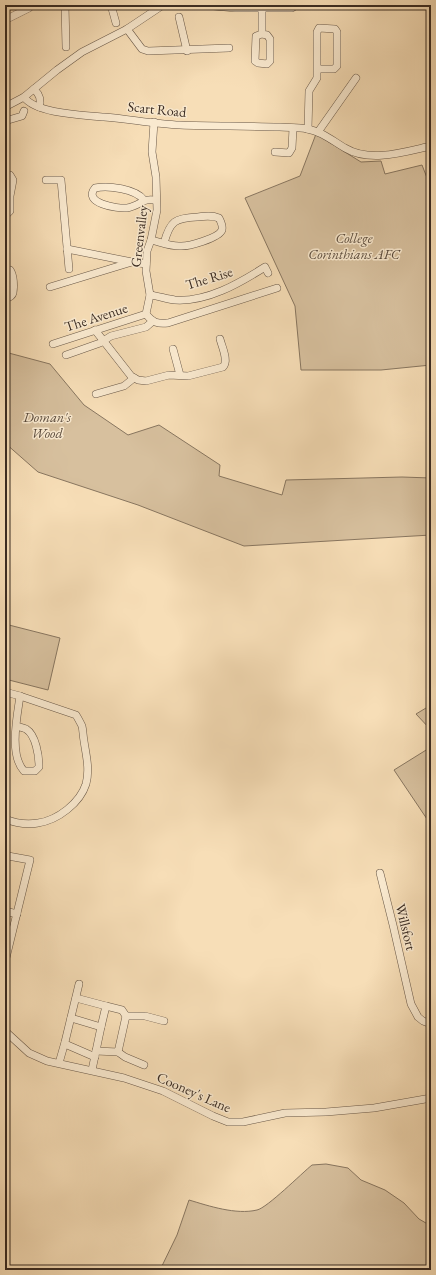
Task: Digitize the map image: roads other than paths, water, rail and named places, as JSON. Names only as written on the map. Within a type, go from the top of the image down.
[{"type":"street","points":[[5,20],[29,8],[31,5]]},
{"type":"street","points":[[65,5],[66,47]]},
{"type":"street","points":[[111,5],[116,24]]},
{"type":"street","points":[[5,107],[24,97],[82,52],[127,29],[163,5]]},
{"type":"street","points":[[203,5],[262,8],[292,8],[296,5]]},
{"type":"street","points":[[262,8],[262,34]]},
{"type":"street","points":[[179,17],[187,51]]},
{"type":"street","points":[[308,129],[309,91],[317,78],[317,69],[317,32],[319,28],[335,29],[338,32],[337,66],[334,69],[317,69]]},
{"type":"street","points":[[127,29],[142,49],[148,51],[187,51],[229,48]]},
{"type":"street","points":[[318,132],[356,78]]},
{"type":"street","points":[[34,89],[40,97],[41,102],[39,107]]},
{"type":"street","name":"Scart Road","points":[[24,97],[27,101],[39,107],[66,114],[127,118],[177,125],[256,126],[308,129],[318,132],[346,149],[365,154],[388,155],[431,146]]},
{"type":"street","points":[[5,121],[22,116],[24,111]]},
{"type":"street","name":"Greenvalley","points":[[146,314],[150,295],[146,271],[147,251],[151,240],[157,210],[156,177],[152,152],[154,122]]},
{"type":"street","points":[[275,152],[289,153],[292,148],[293,128]]},
{"type":"street","points":[[5,176],[10,175],[12,180],[10,211],[5,216]]},
{"type":"street","points":[[46,180],[61,180],[69,269]]},
{"type":"street","points":[[144,200],[139,195],[113,187],[95,188],[92,194],[92,198],[97,202],[119,208],[138,205],[144,200],[156,200]]},
{"type":"street","points":[[151,240],[164,243],[179,246],[185,246],[218,236],[222,231],[222,225],[219,218],[214,216],[183,217],[172,223],[168,229],[164,243]]},
{"type":"street","points":[[67,249],[146,264]]},
{"type":"street","points":[[50,287],[132,262]]},
{"type":"street","name":"The Rise","points":[[150,295],[174,300],[188,300],[202,297],[236,285],[264,267],[268,273]]},
{"type":"street","points":[[5,269],[10,270],[13,274],[12,294],[9,298],[5,299]]},
{"type":"street","points":[[66,355],[104,341],[111,336],[146,327],[155,322],[168,323],[277,288]]},
{"type":"street","points":[[146,314],[155,322]]},
{"type":"street","name":"The Avenue","points":[[53,344],[146,314]]},
{"type":"street","points":[[96,330],[131,376],[138,380],[146,381],[168,375],[188,376],[223,368],[226,361],[220,339]]},
{"type":"street","points":[[173,349],[180,375]]},
{"type":"street","points":[[96,394],[124,386],[134,378]]},
{"type":"street","points":[[5,692],[76,715],[82,726],[88,769],[86,785],[81,794],[75,802],[62,813],[49,821],[38,824],[22,823],[5,819]]},
{"type":"street","points":[[16,726],[27,729],[32,737],[38,753],[39,767],[35,771],[24,771],[19,766],[16,755],[16,726],[20,696]]},
{"type":"street","points":[[5,962],[7,948],[30,860],[8,856]]},
{"type":"street","name":"Willsfort","points":[[380,873],[411,1004],[418,1017],[431,1024]]},
{"type":"street","points":[[5,912],[17,914]]},
{"type":"street","points":[[59,1063],[79,984]]},
{"type":"street","points":[[76,998],[122,1010],[126,1016],[118,1052]]},
{"type":"street","points":[[92,1070],[106,1006]]},
{"type":"street","points":[[126,1016],[145,1016],[164,1021]]},
{"type":"street","points":[[71,1018],[101,1027]]},
{"type":"street","name":"Cooney's Lane","points":[[5,1031],[29,1053],[47,1061],[124,1078],[163,1091],[221,1120],[235,1123],[285,1113],[326,1112],[374,1108],[431,1098]]},
{"type":"street","points":[[65,1044],[96,1054],[118,1052],[125,1057],[144,1065]]},
{"type":"park label","name":"College Corinthians AFC","points":[[354,246]]},
{"type":"park label","name":"Doman's Wood","points":[[47,426]]}]
